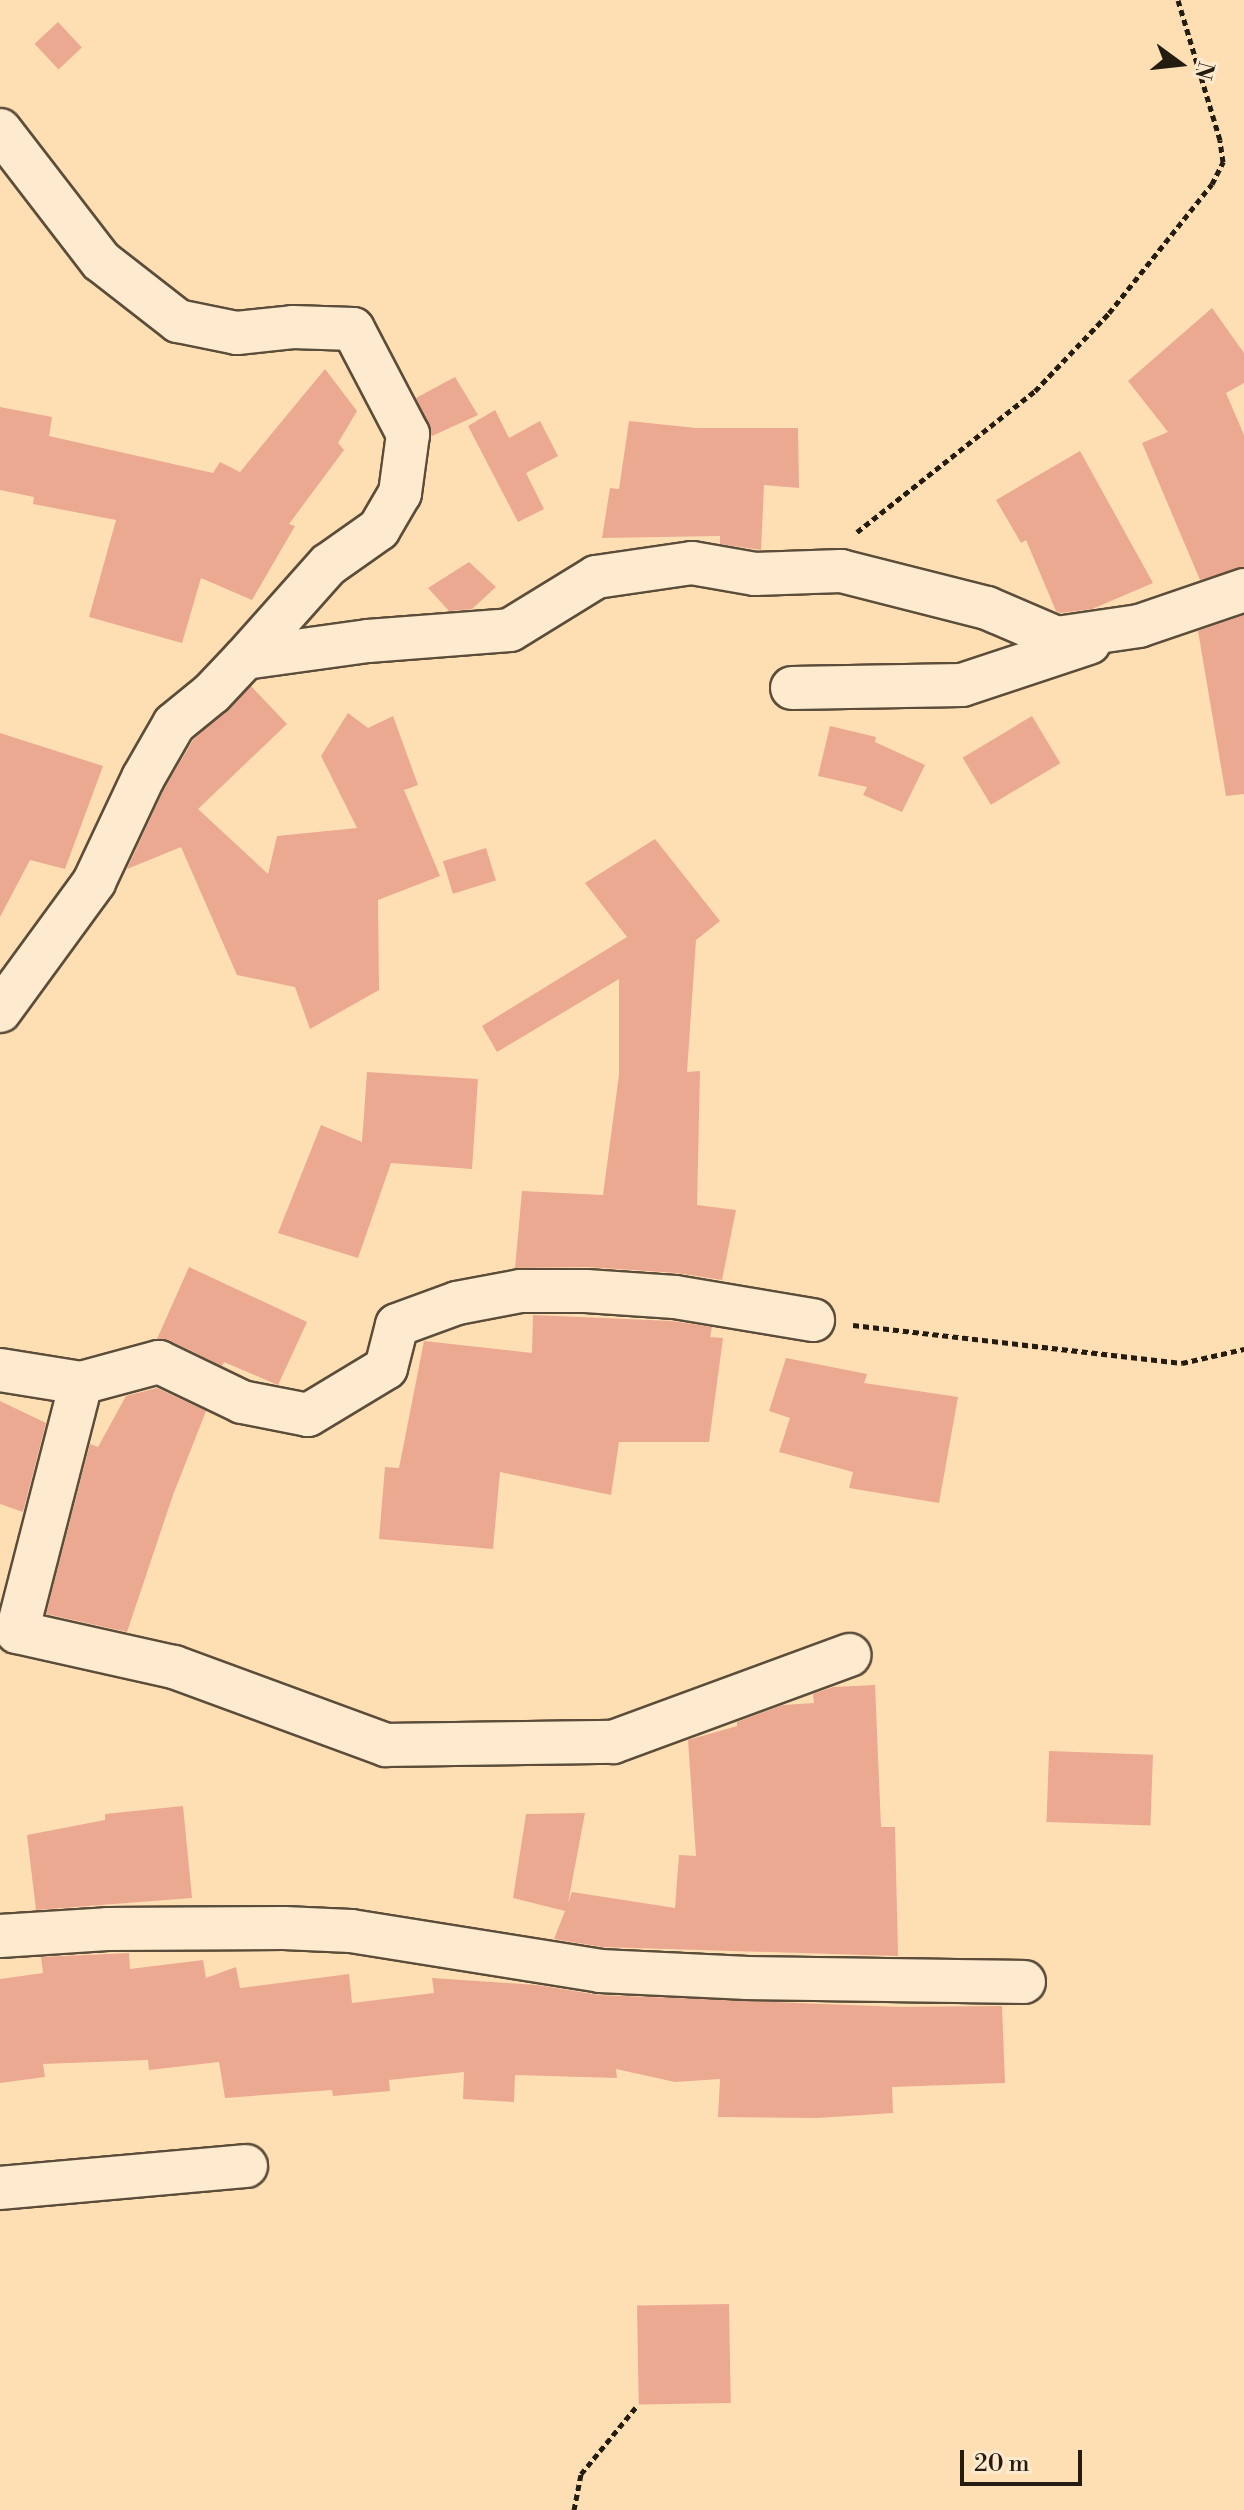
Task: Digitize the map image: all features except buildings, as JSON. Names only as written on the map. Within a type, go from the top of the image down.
[{"type":"street","points":[[0,130],[101,261],[178,321],[237,333],[293,327],[353,329],[408,434],[400,493],[379,529],[328,565],[212,693],[174,724],[143,778],[94,882],[0,1011]]},
{"type":"street","points":[[245,658],[368,641],[510,630],[596,577],[692,563],[755,574],[841,571],[987,608],[1057,638],[1139,626]]},
{"type":"street","points":[[792,688],[962,685],[1244,590]]},
{"type":"street","points":[[0,1370],[81,1383],[159,1362],[242,1402],[308,1415],[386,1368],[397,1325],[457,1303],[520,1291],[586,1291],[675,1297],[813,1320]]},
{"type":"street","points":[[81,1383],[17,1632],[174,1667],[386,1745],[613,1742],[850,1655]]},
{"type":"street","points":[[0,1936],[107,1929],[284,1928],[351,1931],[474,1954],[600,1971],[748,1978],[1024,1982]]},
{"type":"street","points":[[0,2188],[246,2166]]},
{"type":"path","points":[[806,572],[1035,391],[1109,313],[1212,184],[1223,162],[1220,140],[1178,0]]},
{"type":"path","points":[[813,1320],[1182,1363],[1244,1349]]},
{"type":"path","points":[[574,2510],[581,2474],[636,2407]]}]
